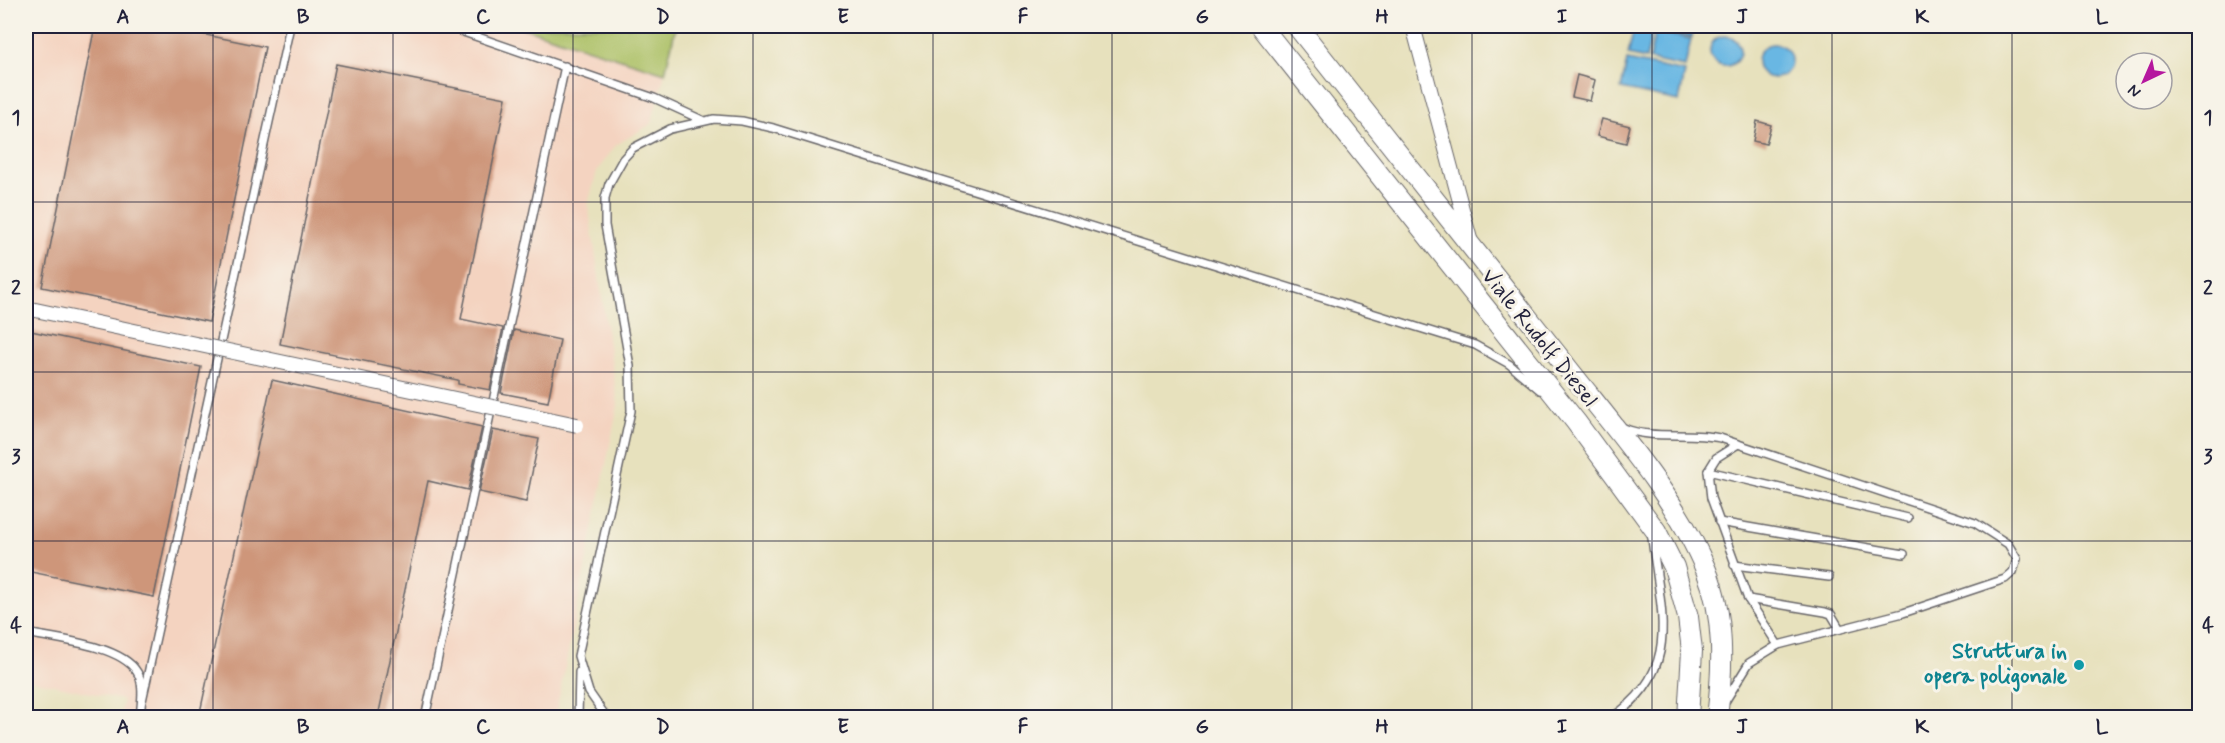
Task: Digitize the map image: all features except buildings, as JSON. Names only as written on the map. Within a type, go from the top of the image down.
[{"type":"street","name":"Viale Rudolf Diesel","points":[[1261,26],[1576,422],[1650,521],[1674,567],[1688,616],[1692,651],[1688,717]]},
{"type":"street","name":"Viale Rudolf Diesel","points":[[1297,26],[1472,246],[1673,509],[1706,570],[1715,600],[1721,638],[1717,717]]},
{"type":"street","points":[[1414,28],[1472,246]]},
{"type":"street","points":[[26,308],[577,425]]},
{"type":"lane","points":[[26,31],[27,26]]},
{"type":"lane","points":[[140,717],[290,26]]},
{"type":"lane","points":[[446,26],[654,98],[702,120]]},
{"type":"lane","points":[[425,717],[565,66]]},
{"type":"lane","points":[[578,717],[578,656],[631,411],[630,366],[605,225],[605,198],[614,172],[633,148],[670,129],[702,120],[729,119],[757,123],[1474,345],[1509,364],[1576,422]]},
{"type":"lane","points":[[1587,394],[1618,425],[1631,432],[1699,434],[1738,444],[1975,523],[1998,536],[2014,554],[2016,568],[2005,579],[1903,613],[1778,645],[1749,663],[1717,717]]},
{"type":"lane","points":[[1738,444],[1716,458],[1708,471],[1711,498],[1748,599],[1778,645]]},
{"type":"lane","points":[[1708,471],[1908,518]]},
{"type":"lane","points":[[1611,717],[1642,692],[1653,675],[1661,655],[1663,635],[1650,521]]},
{"type":"lane","points":[[1719,522],[1904,554]]},
{"type":"lane","points":[[1734,565],[1829,577]]},
{"type":"lane","points":[[1748,599],[1825,612],[1831,614],[1840,629]]},
{"type":"lane","points":[[26,633],[119,656],[138,673],[142,701]]},
{"type":"lane","points":[[578,656],[589,692],[607,717]]},
{"type":"shaded area","points":[[26,26],[516,26],[665,73],[651,124],[616,145],[597,171],[588,204],[618,405],[555,717],[120,717],[123,700],[26,679]]},
{"type":"green space","points":[[517,26],[676,26],[665,73]]},
{"type":"water","points":[[1637,26],[1694,26],[1692,37]]},
{"type":"water","points":[[1634,28],[1652,31],[1646,59],[1628,55]]},
{"type":"water","points":[[1655,32],[1691,39],[1685,67],[1649,60]]},
{"type":"water","points":[[1725,36],[1736,40],[1740,51],[1736,62],[1725,66],[1714,62],[1710,51],[1714,40]]},
{"type":"water","points":[[1774,44],[1786,49],[1791,61],[1786,73],[1774,78],[1762,73],[1757,61],[1762,49]]},
{"type":"water","points":[[1627,60],[1685,72],[1679,101],[1621,89]]},
{"type":"place","name":"Struttura in opera poligonale","points":[[2079,665]]}]
